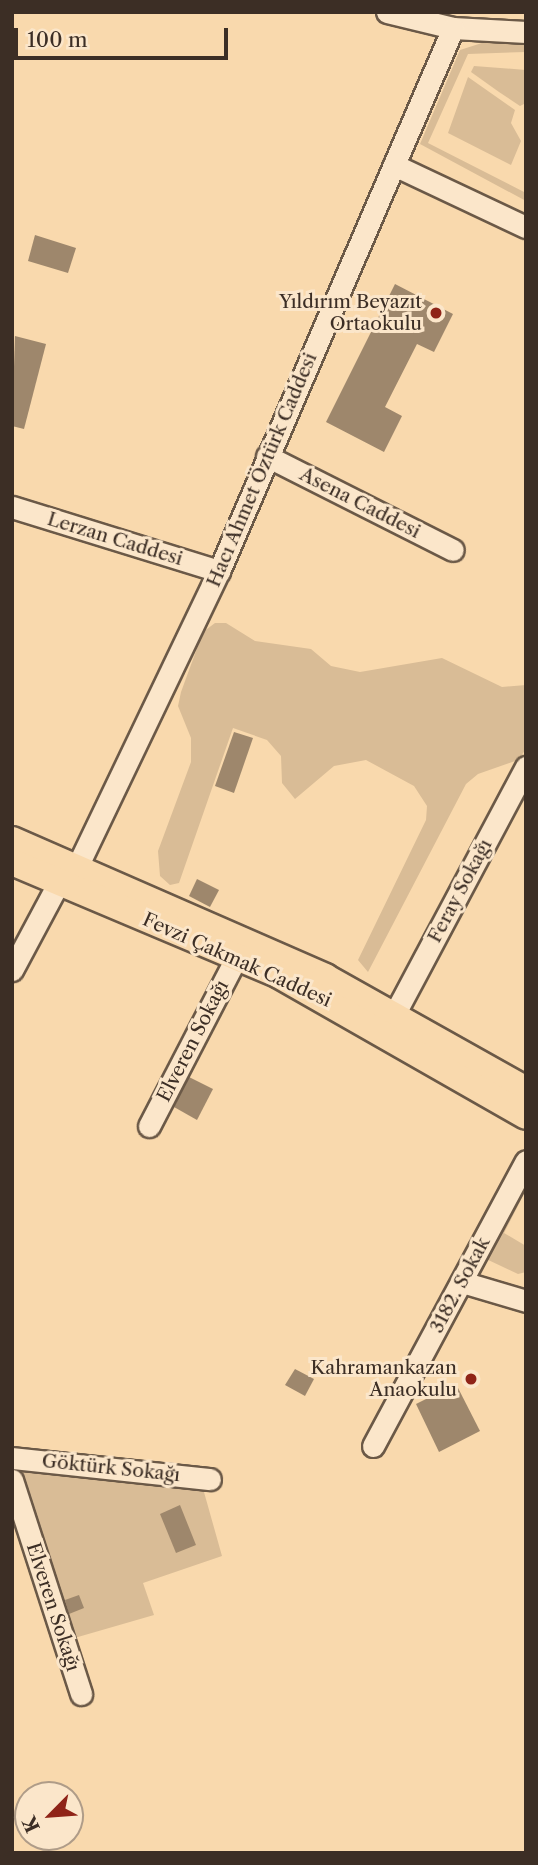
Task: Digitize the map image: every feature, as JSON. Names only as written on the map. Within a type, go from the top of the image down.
[{"type":"main road","name":"Fevzi Çakmak Caddesi","points":[[12,840],[68,875],[344,1009],[526,1116]]},
{"type":"main road","name":"Fevzi Çakmak Caddesi","points":[[12,862],[68,875],[254,943],[394,1015],[526,1090]]},
{"type":"street","points":[[387,12],[453,28],[526,32]]},
{"type":"street","name":"Hacı Ahmet Öztürk Caddesi","points":[[12,970],[68,875],[219,571],[453,28]]},
{"type":"street","points":[[394,165],[526,227]]},
{"type":"street","name":"Asena Caddesi","points":[[267,456],[453,550]]},
{"type":"street","name":"Lerzan Caddesi","points":[[12,507],[219,571]]},
{"type":"street","name":"Feray Sokağı","points":[[394,1015],[526,767]]},
{"type":"street","name":"Elveren Sokağı","points":[[149,1126],[237,956]]},
{"type":"street","name":"3182. Sokak","points":[[373,1446],[526,1161]]},
{"type":"street","points":[[462,1283],[526,1301]]},
{"type":"street","name":"Göktürk Sokağı","points":[[12,1458],[211,1479]]},
{"type":"street","name":"Elveren Sokağı","points":[[12,1480],[81,1694]]},
{"type":"shaded area","points":[[485,42],[526,45],[526,52],[468,54],[428,143],[526,193],[526,201],[420,144],[460,50]]},
{"type":"shaded area","points":[[474,66],[526,70],[526,103],[520,106],[499,92],[471,72]]},
{"type":"shaded area","points":[[468,77],[515,110],[511,123],[521,141],[511,165],[448,133]]},
{"type":"shaded area","points":[[215,623],[226,623],[255,641],[311,649],[331,666],[360,672],[442,658],[502,687],[526,685],[526,749],[518,760],[478,774],[466,784],[368,972],[358,960],[426,820],[427,806],[414,786],[366,760],[334,766],[295,799],[282,783],[281,756],[267,740],[233,728],[179,883],[170,885],[160,876],[158,851],[191,762],[191,738],[178,706],[181,692],[203,632]]},
{"type":"shaded area","points":[[526,1176],[526,1190],[504,1233],[526,1246],[526,1272],[518,1274],[484,1258]]},
{"type":"shaded area","points":[[28,1462],[202,1485],[222,1556],[143,1583],[154,1615],[71,1639],[16,1475]]},
{"type":"building","points":[[35,235],[76,248],[68,273],[28,261]]},
{"type":"building","points":[[395,284],[453,314],[434,352],[417,344],[385,407],[402,416],[384,452],[326,422]]},
{"type":"building","points":[[15,336],[46,344],[24,429],[12,426]]},
{"type":"building","points":[[234,732],[253,738],[234,793],[215,786]]},
{"type":"building","points":[[197,879],[219,890],[210,907],[189,896]]},
{"type":"building","points":[[189,1077],[213,1089],[197,1120],[174,1107]]},
{"type":"building","points":[[295,1369],[314,1379],[305,1396],[285,1385]]},
{"type":"building","points":[[456,1384],[480,1431],[439,1452],[416,1404]]},
{"type":"building","points":[[180,1505],[196,1545],[176,1553],[160,1514]]},
{"type":"building","points":[[79,1595],[84,1608],[69,1614],[65,1600]]},
{"type":"place","name":"Yıldırım Beyazıt Ortaokulu","points":[[436,313]]},
{"type":"place","name":"Kahramankazan Anaokulu","points":[[471,1379]]}]
